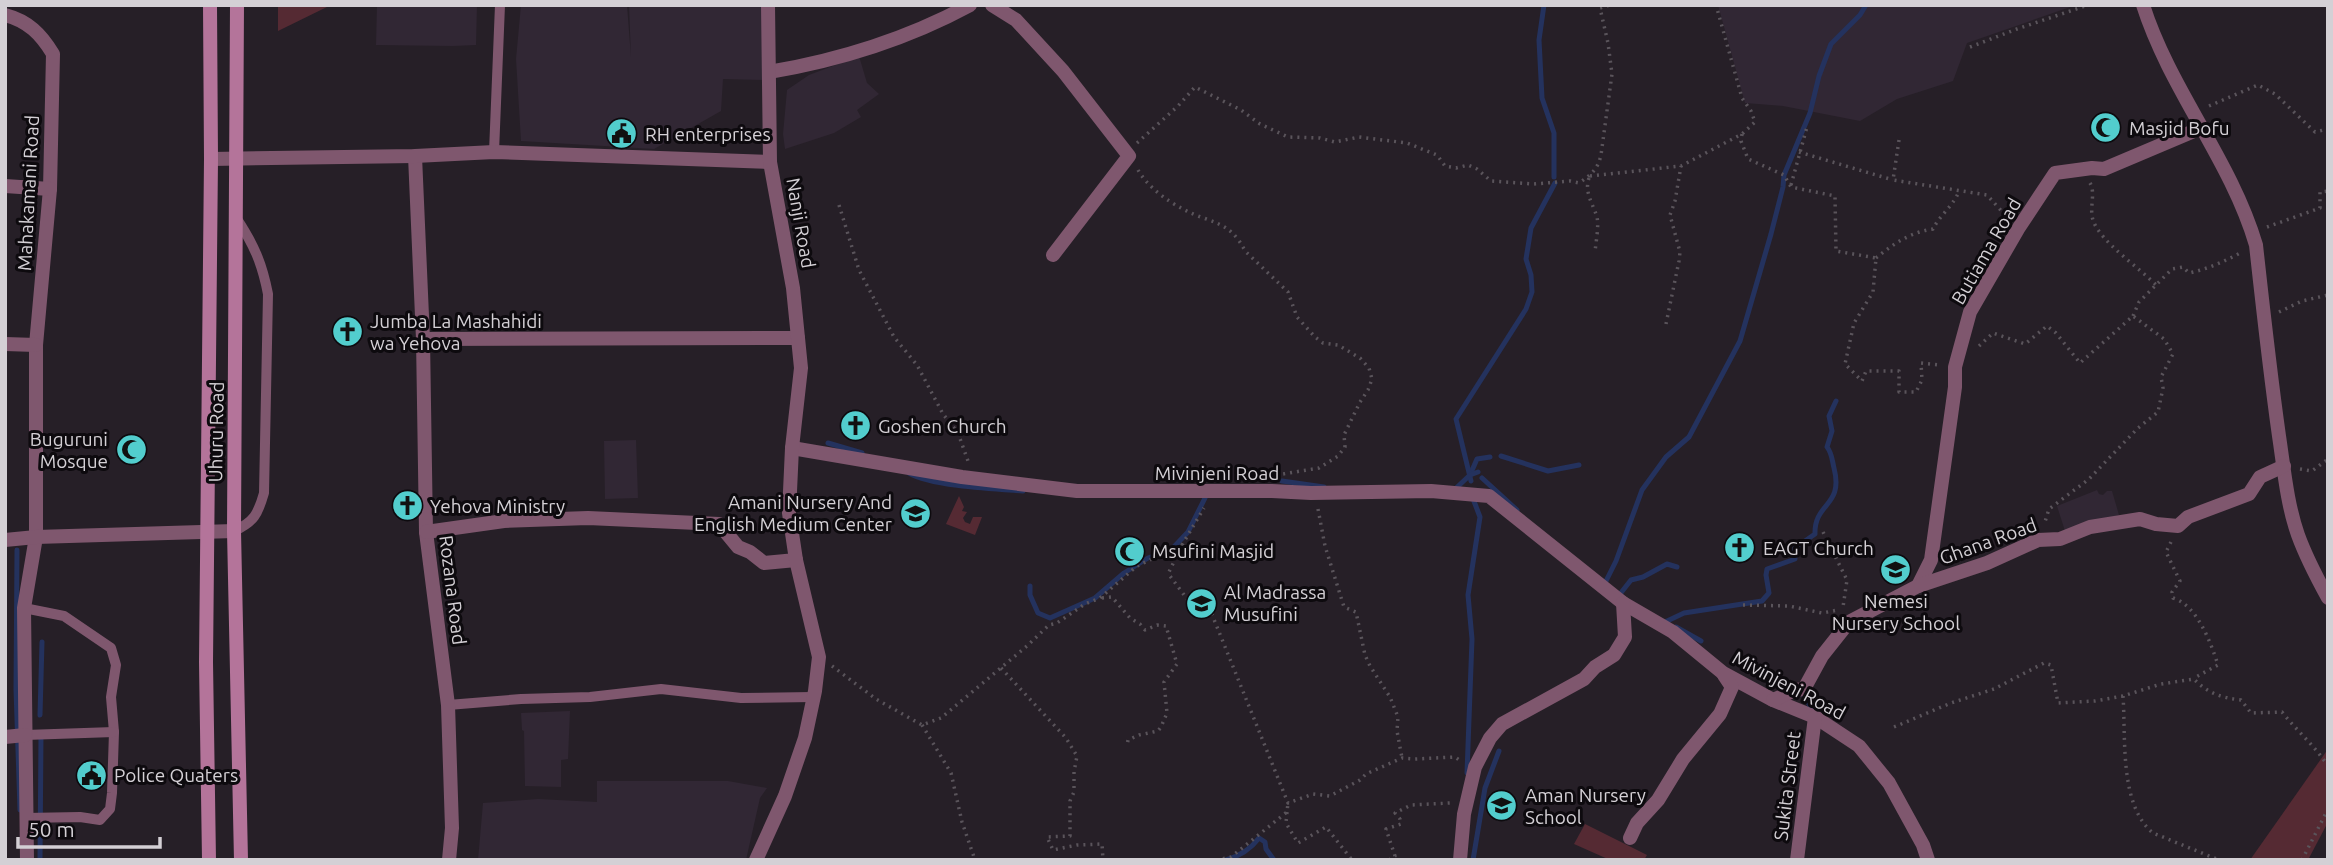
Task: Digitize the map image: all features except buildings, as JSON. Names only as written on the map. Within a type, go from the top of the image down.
[{"type":"main road","name":"Uhuru Road","points":[[209,860],[206,662],[210,5]]},
{"type":"main road","name":"Uhuru Road","points":[[237,5],[234,531],[241,860]]},
{"type":"street","name":"Nanji Road","points":[[768,5],[770,162],[793,288],[801,368],[792,448]]},
{"type":"street","points":[[769,72],[876,47],[942,20],[970,5]]},
{"type":"street","points":[[992,5],[1016,20],[1063,71],[1129,156],[1053,255]]},
{"type":"street","points":[[2143,5],[2153,36],[2186,102],[2227,174],[2255,239],[2272,396],[2288,496],[2298,534],[2328,598]]},
{"type":"street","name":"Mahakamani Road","points":[[5,15],[18,18],[31,27],[44,38],[53,54],[50,189],[36,345],[36,537],[24,608],[27,860]]},
{"type":"street","name":"Butiama Road","points":[[1918,586],[1931,560],[1955,387],[1955,367],[1970,312],[2018,229],[2055,173],[2104,169],[2201,128]]},
{"type":"street","points":[[211,159],[494,152],[770,162]]},
{"type":"street","name":"Rozana Road","points":[[415,156],[423,339],[426,532],[448,705],[452,828],[449,860]]},
{"type":"street","points":[[5,186],[50,189]]},
{"type":"street","points":[[423,339],[798,338]]},
{"type":"street","points":[[5,344],[36,345]]},
{"type":"street","points":[[757,859],[785,796],[805,738],[819,657],[796,560],[789,513],[792,448]]},
{"type":"street","name":"Mivinjeni Road","points":[[792,448],[962,477],[1077,491],[1431,491],[1489,496],[1623,603],[1673,632],[1723,673],[1773,700],[1815,717],[1859,746],[1889,783],[1923,845],[1928,860]]},
{"type":"street","name":"Ghana Road","points":[[1773,700],[1804,689],[1822,656],[1849,622],[1918,586],[1987,563],[2038,540],[2060,539],[2090,527],[2140,519],[2178,526],[2188,517],[2249,494],[2260,477],[2284,466]]},
{"type":"street","points":[[426,532],[528,520],[588,518],[699,522],[719,524],[738,547],[764,563],[796,560]]},
{"type":"street","points":[[5,540],[234,531]]},
{"type":"street","points":[[1460,860],[1464,814],[1475,768],[1490,738],[1502,724],[1584,679],[1595,667],[1614,655],[1625,637],[1623,603]]},
{"type":"street","points":[[1630,838],[1637,823],[1658,800],[1683,759],[1720,714],[1732,687],[1723,673]]},
{"type":"street","name":"Sukita Street","points":[[1797,860],[1815,717]]},
{"type":"street","points":[[5,737],[25,735]]},
{"type":"lane","points":[[494,152],[500,5]]},
{"type":"lane","points":[[234,531],[250,523],[260,508],[264,493],[268,294],[262,265],[237,219]]},
{"type":"lane","points":[[24,608],[64,616],[111,648],[116,665],[111,697],[114,732],[110,808],[100,820],[80,817],[25,818]]},
{"type":"lane","points":[[448,705],[590,697],[661,689],[741,698],[813,697]]},
{"type":"lane","points":[[25,735],[114,732]]},
{"type":"path","points":[[1595,251],[1598,219],[1589,200],[1587,183],[1598,166],[1601,155],[1612,74],[1600,8],[1610,5]]},
{"type":"path","points":[[1272,491],[1271,485],[1283,474],[1319,468],[1338,456],[1345,447],[1345,435],[1372,379],[1369,368],[1360,358],[1338,345],[1323,343],[1315,337],[1297,317],[1287,292],[1245,251],[1225,226],[1183,209],[1144,180],[1129,156],[1139,139],[1178,106],[1195,87],[1288,137],[1320,138],[1335,142],[1359,136],[1407,143],[1437,155],[1445,166],[1456,168],[1468,165],[1491,181],[1578,183],[1590,176],[1681,166],[1742,134],[1755,122],[1742,99],[1716,5]]},
{"type":"path","points":[[1970,47],[2088,5]]},
{"type":"path","points":[[2186,102],[2197,110],[2258,85],[2275,94],[2315,132],[2328,129]]},
{"type":"path","points":[[1791,187],[1807,127]]},
{"type":"path","points":[[1742,134],[1741,141],[1748,159],[1784,175],[1791,187],[1835,196],[1836,251],[1876,258]]},
{"type":"path","points":[[1893,180],[1899,139]]},
{"type":"path","points":[[1799,152],[1893,180],[1987,195],[2018,229]]},
{"type":"path","points":[[1666,324],[1680,252],[1670,215],[1681,166]]},
{"type":"path","points":[[2092,169],[2087,177],[2093,187],[2092,217],[2101,237],[2157,286]]},
{"type":"path","points":[[1955,367],[1921,363],[1922,380],[1916,392],[1899,392],[1899,371],[1866,371],[1861,381],[1845,364],[1854,323],[1873,292],[1876,258],[1898,241],[1933,229],[1939,216],[1956,198],[1958,191]]},
{"type":"path","points":[[1961,347],[1965,351],[1976,348],[1993,333],[2025,344],[2047,326],[2080,363],[2133,316],[2139,302],[2172,269],[2183,267],[2189,273],[2208,268],[2255,239],[2320,208],[2320,192],[2328,191]]},
{"type":"path","points":[[839,205],[859,270],[894,337],[917,365],[943,414],[958,433],[969,470],[962,477]]},
{"type":"path","points":[[2262,303],[2279,312],[2302,301],[2328,295]]},
{"type":"path","points":[[2038,540],[2049,509],[2089,479],[2138,428],[2158,412],[2163,388],[2161,377],[2173,354],[2164,339],[2133,316]]},
{"type":"path","points":[[2284,466],[2312,471],[2328,459]]},
{"type":"path","points":[[1208,492],[1206,505],[1182,545],[1169,572],[1170,576],[1199,615],[1211,612],[1288,803],[1286,823],[1298,843],[1326,827],[1352,860]]},
{"type":"path","points":[[1311,493],[1320,515],[1325,545],[1344,607],[1356,612],[1370,666],[1390,697],[1398,717],[1397,731],[1402,758]]},
{"type":"path","points":[[1894,727],[1951,703],[1994,689],[2044,663],[2051,665],[2058,703],[2123,696],[2161,684],[2193,679],[2218,665],[2208,636],[2181,600],[2173,598],[2172,592],[2180,581],[2166,552],[2176,531]]},
{"type":"path","points":[[1743,606],[1789,606],[1822,613],[1843,609],[1847,580],[1823,533]]},
{"type":"path","points":[[1100,598],[1137,566],[1182,545]]},
{"type":"path","points":[[922,725],[940,718],[1049,625],[1057,623],[1084,604],[1112,597],[1144,631],[1157,625],[1166,626],[1177,664],[1164,682],[1167,713],[1161,727],[1158,731],[1128,740],[1127,746]]},
{"type":"path","points":[[819,657],[876,699],[922,725],[951,773],[962,822],[975,860]]},
{"type":"path","points":[[1000,668],[1066,737],[1077,756],[1074,792],[1070,801],[1070,836],[1047,837],[1053,850],[1102,844],[1103,860]]},
{"type":"path","points":[[2193,679],[2211,693],[2241,700],[2251,713],[2282,712],[2319,752],[2328,766]]},
{"type":"path","points":[[2123,696],[2126,778],[2131,799],[2144,826],[2153,833],[2219,860]]},
{"type":"path","points":[[1288,803],[1313,794],[1330,796],[1366,774],[1402,758],[1455,757],[1464,764]]},
{"type":"path","points":[[1389,860],[1395,856],[1385,829],[1401,824],[1395,813],[1411,805],[1450,803]]},
{"type":"path","points":[[2302,860],[2328,808]]},
{"type":"path","points":[[1216,860],[1231,857],[1287,812]]},
{"type":"shaded area","points":[[278,5],[331,5],[278,31]]},
{"type":"shaded area","points":[[377,5],[477,5],[476,45],[376,45]]},
{"type":"shaded area","points":[[521,5],[627,5],[631,57],[629,5],[763,5],[763,80],[723,79],[721,111],[654,149],[521,141],[516,59]]},
{"type":"shaded area","points":[[1718,5],[2076,5],[1967,43],[1953,81],[1897,99],[1860,121],[1783,106],[1745,103]]},
{"type":"shaded area","points":[[859,56],[867,83],[879,94],[857,110],[861,117],[834,133],[785,149],[783,134],[787,90],[809,75]]},
{"type":"shaded area","points":[[636,440],[638,498],[605,499],[604,441]]},
{"type":"shaded area","points":[[2097,490],[2103,495],[2112,491],[2119,515],[2065,531],[2057,506]]},
{"type":"shaded area","points":[[959,496],[964,507],[962,511],[967,512],[963,518],[965,522],[970,524],[973,517],[982,517],[975,535],[946,524]]},
{"type":"shaded area","points":[[570,711],[568,759],[561,760],[561,787],[525,786],[521,713]]},
{"type":"shaded area","points":[[2328,749],[2328,822],[2308,860],[2250,860]]},
{"type":"shaded area","points":[[597,781],[728,781],[767,788],[760,798],[746,860],[478,860],[483,803],[538,799],[597,802]]},
{"type":"shaded area","points":[[1585,824],[1647,855],[1644,860],[1610,860],[1574,844]]},
{"type":"waterway","points":[[1544,5],[1539,40],[1542,98],[1554,133],[1554,177]]},
{"type":"waterway","points":[[1605,583],[1642,490],[1666,457],[1689,437],[1740,341],[1771,234],[1784,175],[1810,113],[1819,76],[1831,44],[1860,15],[1866,5]]},
{"type":"waterway","points":[[1471,481],[1456,419],[1526,309],[1532,292],[1526,259],[1531,228],[1555,183]]},
{"type":"waterway","points":[[1665,622],[1684,613],[1762,601],[1769,593],[1767,569],[1795,559],[1795,548],[1815,534],[1819,516],[1835,490],[1834,468],[1827,447],[1832,431],[1829,416],[1836,401]]},
{"type":"waterway","points":[[828,443],[862,453]]},
{"type":"waterway","points":[[1501,456],[1548,471],[1579,465]]},
{"type":"waterway","points":[[1470,475],[1477,459],[1490,457]]},
{"type":"waterway","points":[[1453,491],[1470,475],[1478,472]]},
{"type":"waterway","points":[[909,473],[947,484],[1023,491]]},
{"type":"waterway","points":[[1482,478],[1517,510]]},
{"type":"waterway","points":[[1282,481],[1324,487]]},
{"type":"waterway","points":[[1030,586],[1030,595],[1038,613],[1050,618],[1095,598],[1124,573],[1148,558],[1172,549],[1188,532],[1206,496]]},
{"type":"waterway","points":[[1467,773],[1472,639],[1468,595],[1480,517],[1472,496]]},
{"type":"waterway","points":[[17,550],[16,689],[20,810]]},
{"type":"waterway","points":[[1620,594],[1631,580],[1643,577],[1667,564],[1677,567]]},
{"type":"waterway","points":[[1676,627],[1701,641]]},
{"type":"waterway","points":[[40,715],[42,642]]},
{"type":"waterway","points":[[1804,690],[1803,694],[1814,712]]},
{"type":"waterway","points":[[40,860],[41,734]]},
{"type":"waterway","points":[[1473,860],[1485,788],[1499,751]]},
{"type":"waterway","points":[[1226,860],[1244,852],[1259,838],[1265,842],[1266,849],[1274,860]]},
{"type":"place","name":"Masjid Bofu","points":[[2106,128]]},
{"type":"place","name":"RH enterprises","points":[[622,134]]},
{"type":"place","name":"Jumba La Mashahidi wa Yehova","points":[[347,332]]},
{"type":"place","name":"Goshen Church","points":[[855,426]]},
{"type":"place","name":"Buguruni Mosque","points":[[131,450]]},
{"type":"place","name":"Yehova Ministry","points":[[407,506]]},
{"type":"place","name":"Amani Nursery And English Medium Center","points":[[915,513]]},
{"type":"place","name":"EAGT Church","points":[[1740,548]]},
{"type":"place","name":"Msufini Masjid","points":[[1129,551]]},
{"type":"place","name":"Nemesi Nursery School","points":[[1896,570]]},
{"type":"place","name":"Al Madrassa Musufini","points":[[1201,603]]},
{"type":"place","name":"Police Quaters","points":[[91,775]]},
{"type":"place","name":"Aman Nursery School","points":[[1502,806]]}]
